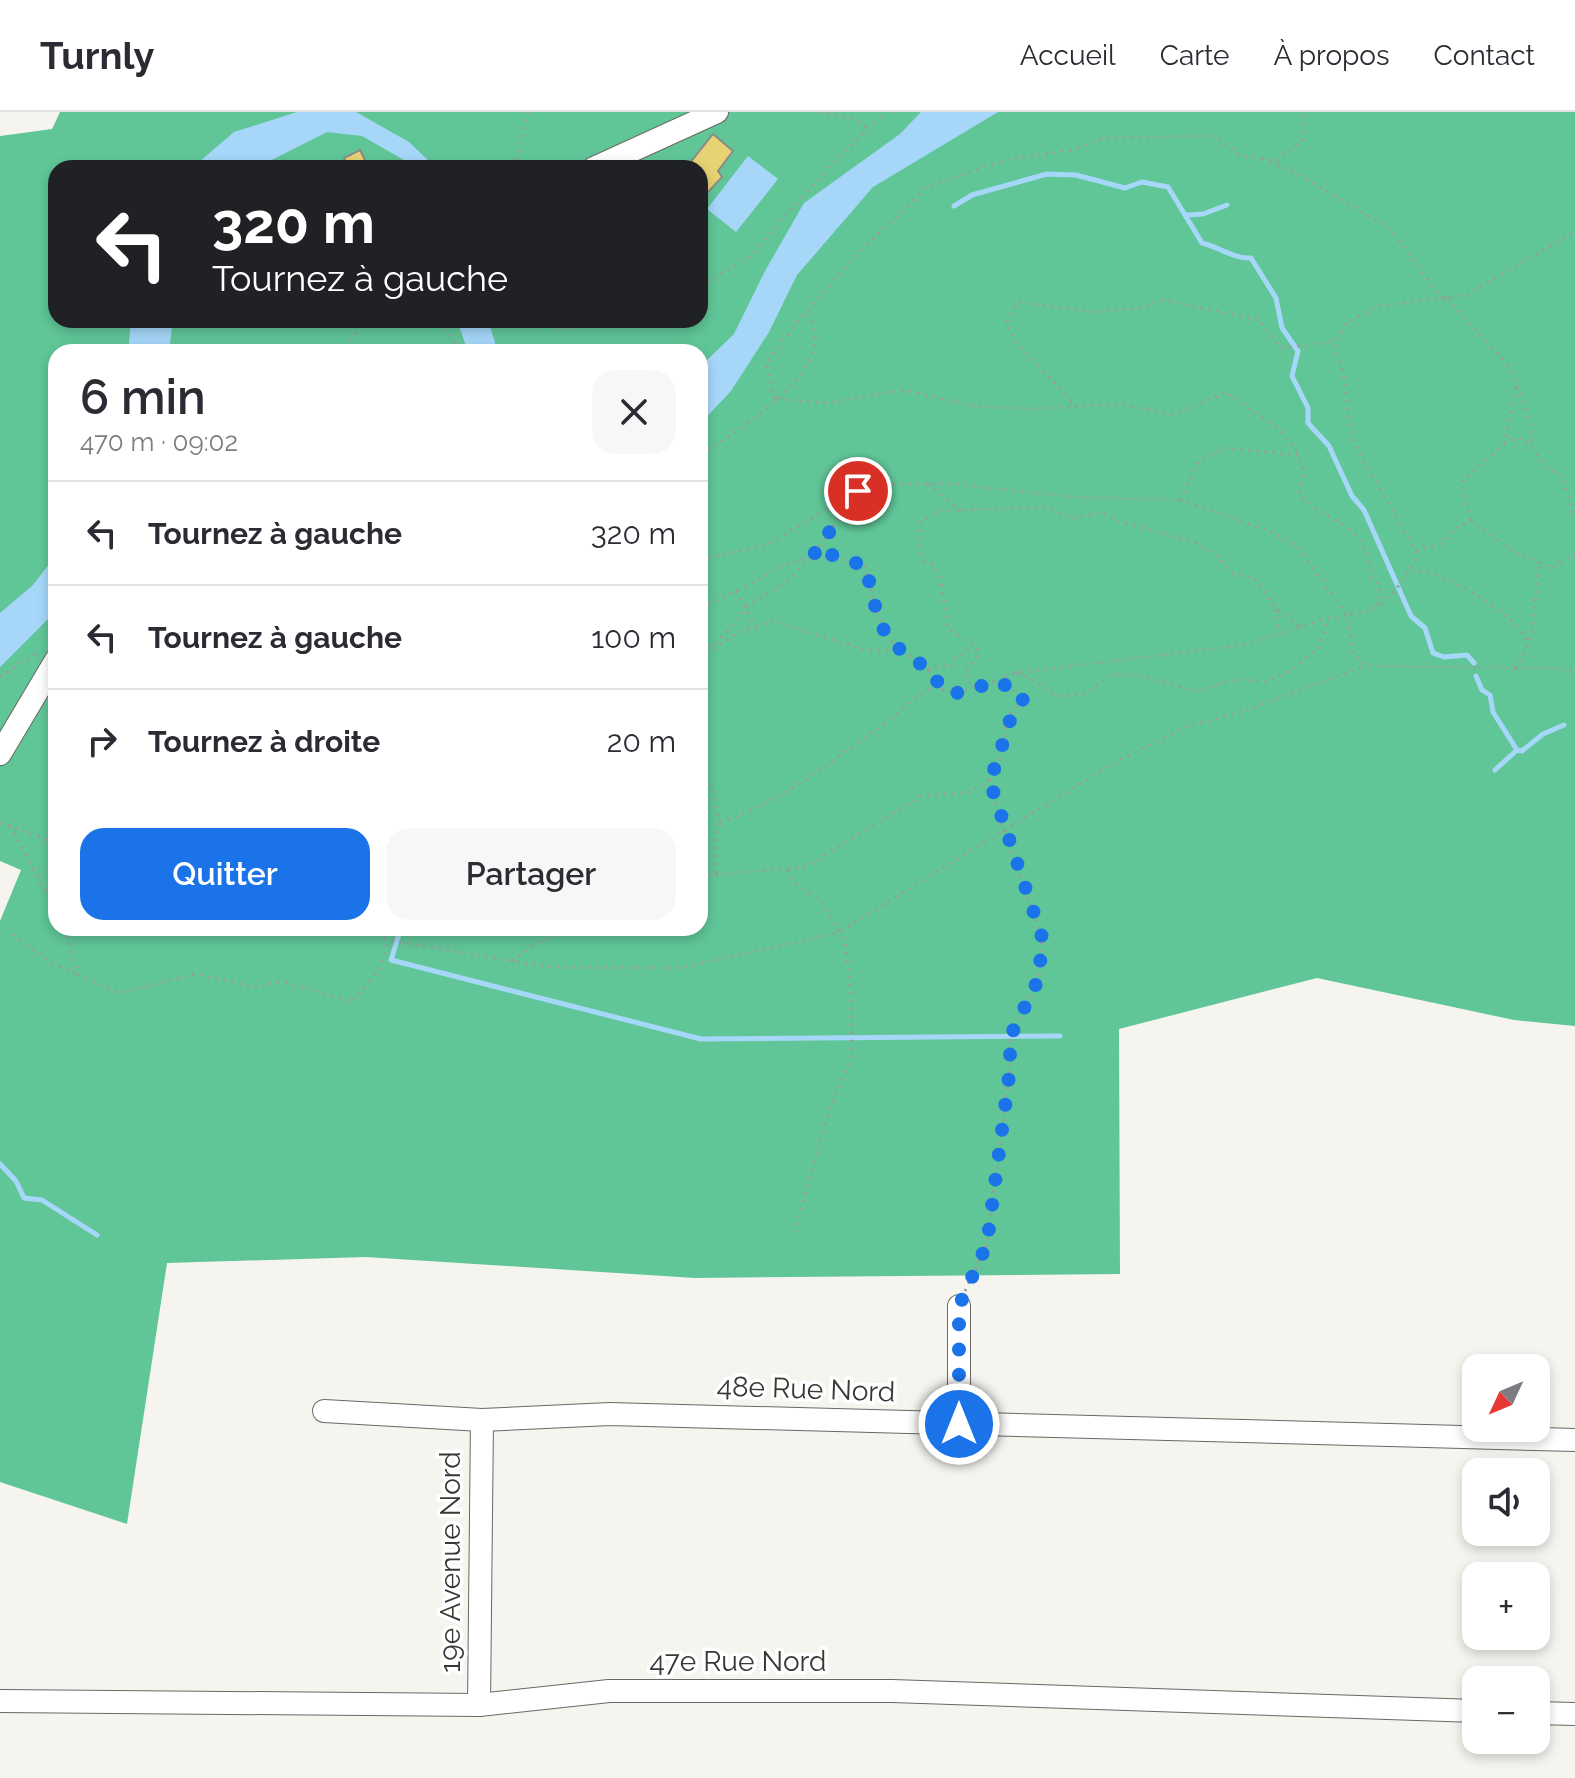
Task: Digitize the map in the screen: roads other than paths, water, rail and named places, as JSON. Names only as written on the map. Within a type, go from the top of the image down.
[{"type":"street","points":[[612,160],[717,112]]},
{"type":"street","points":[[0,754],[48,658]]},
{"type":"street","points":[[959,1306],[959,1424]]},
{"type":"street","name":"48e Rue Nord","points":[[324,1411],[482,1420],[610,1414],[1575,1440]]},
{"type":"street","name":"19e Avenue Nord","points":[[479,1705],[482,1420]]},
{"type":"street","name":"47e Rue Nord","points":[[0,1701],[479,1705],[609,1691],[892,1691],[1462,1711]]},
{"type":"street","points":[[1550,1713],[1575,1714]]},
{"type":"water","points":[[297,112],[356,112],[409,142],[428,160],[404,160],[362,136],[327,132],[272,160],[201,160],[234,132]]},
{"type":"water","points":[[921,112],[998,112],[873,187],[797,275],[769,332],[731,391],[708,415],[708,359],[734,334],[804,203],[900,134]]},
{"type":"water","points":[[748,156],[778,179],[736,232],[708,208]]},
{"type":"water","points":[[130,328],[172,328],[170,344],[129,344]]},
{"type":"water","points":[[460,328],[490,328],[495,344],[465,344]]},
{"type":"water","points":[[48,565],[48,619],[0,667],[0,613],[33,585]]},
{"type":"waterway","points":[[954,206],[972,195],[1047,174],[1076,175],[1125,188],[1142,182],[1168,187],[1202,243],[1239,257],[1251,258],[1276,298],[1282,328],[1298,351],[1292,376],[1308,408],[1308,423],[1329,446],[1352,496],[1364,510],[1411,616],[1425,628],[1433,653],[1444,657],[1467,655],[1474,663]]},
{"type":"waterway","points":[[1187,215],[1203,214],[1227,205]]},
{"type":"waterway","points":[[1476,676],[1482,690],[1490,695],[1493,712],[1517,750],[1522,751],[1543,734],[1564,725]]},
{"type":"waterway","points":[[1495,770],[1517,750]]},
{"type":"waterway","points":[[398,936],[391,960],[701,1039],[1060,1036]]},
{"type":"waterway","points":[[0,1164],[16,1181],[24,1198],[42,1200],[97,1235]]}]
